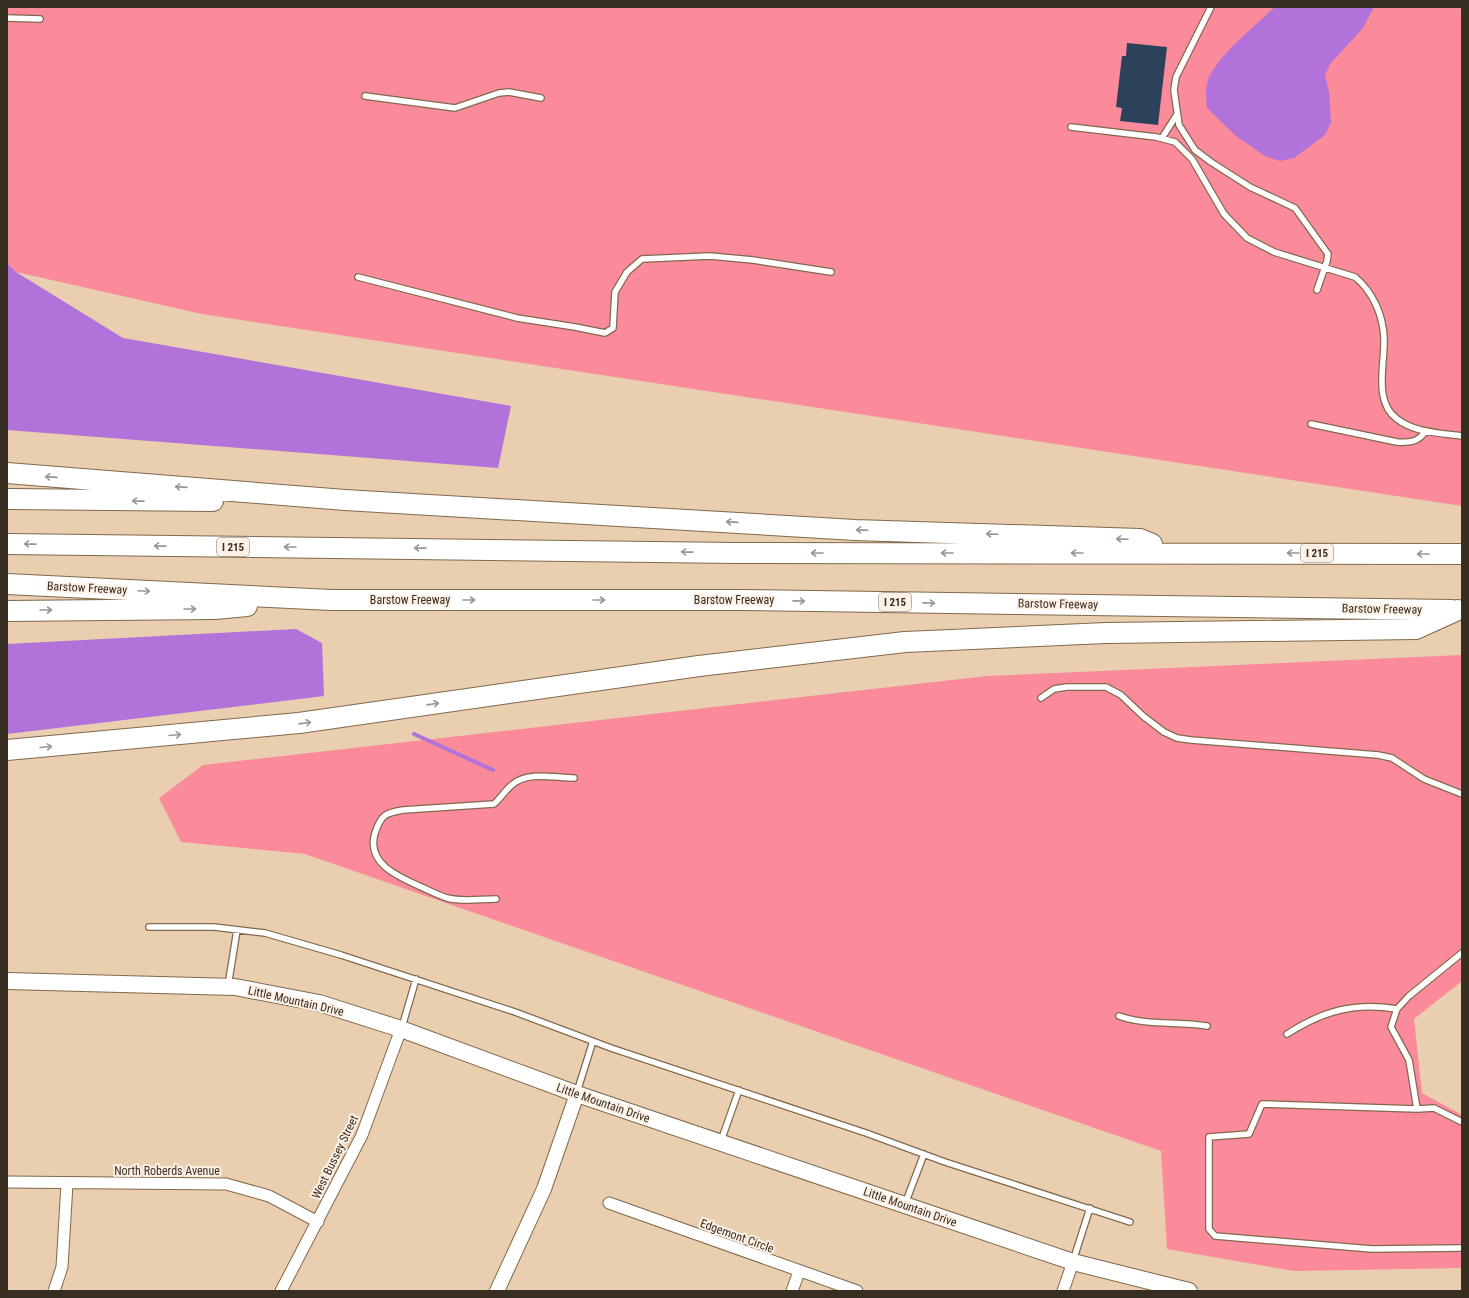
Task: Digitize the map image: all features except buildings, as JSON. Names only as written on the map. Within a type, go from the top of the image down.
[{"type":"highway","points":[[7,473],[345,500],[855,530],[1140,540],[1172,553]]},
{"type":"highway","points":[[7,499],[242,502],[345,500]]},
{"type":"highway","name":"I 215","points":[[7,544],[736,553],[1462,554]]},
{"type":"highway","name":"Barstow Freeway","points":[[7,584],[332,600],[739,600],[1460,610]]},
{"type":"highway","points":[[7,610],[215,609],[332,600]]},
{"type":"highway","points":[[7,750],[299,724],[699,666],[905,642],[1106,633],[1416,628],[1460,610]]},
{"type":"main road","name":"Little Mountain Drive","points":[[7,981],[228,986],[319,1003],[401,1030],[577,1094],[1073,1262],[1189,1291]]},
{"type":"street","name":"West Bussey Street","points":[[281,1291],[362,1135],[401,1030]]},
{"type":"street","points":[[497,1291],[544,1189],[577,1094]]},
{"type":"street","name":"North Roberds Avenue","points":[[7,1182],[67,1184],[226,1184],[269,1196],[318,1222]]},
{"type":"street","points":[[54,1291],[62,1267],[67,1184]]},
{"type":"street","name":"Edgemont Circle","points":[[609,1204],[799,1272],[857,1291]]},
{"type":"street","points":[[1063,1291],[1073,1262]]},
{"type":"street","points":[[792,1291],[799,1272]]},
{"type":"lane","points":[[1211,7],[1176,77],[1174,90],[1176,116],[1179,125],[1195,150],[1204,157],[1269,197],[1287,203],[1298,211],[1328,254],[1317,290]]},
{"type":"lane","points":[[7,18],[40,19]]},
{"type":"lane","points":[[365,96],[455,108],[499,93],[509,92],[541,98]]},
{"type":"lane","points":[[1162,138],[1176,116]]},
{"type":"lane","points":[[1071,126],[1162,138],[1176,142],[1187,152],[1224,214],[1247,238],[1274,252],[1325,266],[1355,277],[1363,283],[1372,296],[1383,327],[1384,400],[1389,412],[1398,420],[1426,431],[1462,436]]},
{"type":"lane","points":[[358,277],[517,318],[575,326],[605,333],[613,328],[615,292],[628,272],[642,258],[710,256],[759,261],[831,272]]},
{"type":"lane","points":[[1311,424],[1397,442],[1410,443],[1418,440],[1426,431]]},
{"type":"lane","points":[[1041,698],[1054,689],[1067,687],[1106,687],[1121,695],[1154,726],[1176,738],[1378,755],[1392,758],[1424,779],[1462,794]]},
{"type":"lane","points":[[496,898],[468,900],[448,898],[387,870],[379,861],[373,840],[381,820],[389,813],[403,810],[494,804],[512,784],[523,778],[574,778]]},
{"type":"lane","points":[[149,927],[214,927],[265,933],[416,979],[515,1012],[593,1041],[924,1154],[1130,1222]]},
{"type":"lane","points":[[228,986],[237,930]]},
{"type":"lane","points":[[1417,1109],[1409,1060],[1391,1027],[1397,1009],[1409,996],[1462,953]]},
{"type":"lane","points":[[401,1030],[416,979]]},
{"type":"lane","points":[[1287,1034],[1307,1021],[1333,1011],[1370,1006],[1397,1009]]},
{"type":"lane","points":[[1119,1016],[1143,1023],[1189,1023],[1207,1026]]},
{"type":"lane","points":[[577,1094],[593,1041]]},
{"type":"lane","points":[[721,1143],[739,1090]]},
{"type":"lane","points":[[1462,1122],[1434,1108],[1417,1109],[1262,1104],[1249,1134],[1209,1136],[1209,1230],[1216,1236],[1372,1249],[1462,1248]]},
{"type":"lane","points":[[905,1205],[924,1154]]},
{"type":"lane","points":[[1073,1262],[1090,1208]]},
{"type":"shaded area","points":[[7,7],[1460,7],[1462,15],[1462,506],[202,314],[16,272],[7,263]]},
{"type":"shaded area","points":[[1275,7],[1374,7],[1363,28],[1330,64],[1325,75],[1329,92],[1331,122],[1325,135],[1294,158],[1280,161],[1265,156],[1236,136],[1207,108],[1206,96],[1209,77],[1222,58]]},
{"type":"shaded area","points":[[7,263],[16,272],[123,338],[511,406],[498,468],[7,430]]},
{"type":"shaded area","points":[[296,629],[322,643],[324,696],[7,734],[7,644]]},
{"type":"shaded area","points":[[1462,655],[1462,981],[1414,1019],[1422,1093],[1462,1115],[1462,1268],[1294,1271],[1167,1249],[1161,1151],[305,854],[181,842],[159,798],[203,765],[987,676]]},
{"type":"waterway","points":[[414,734],[493,770]]}]
